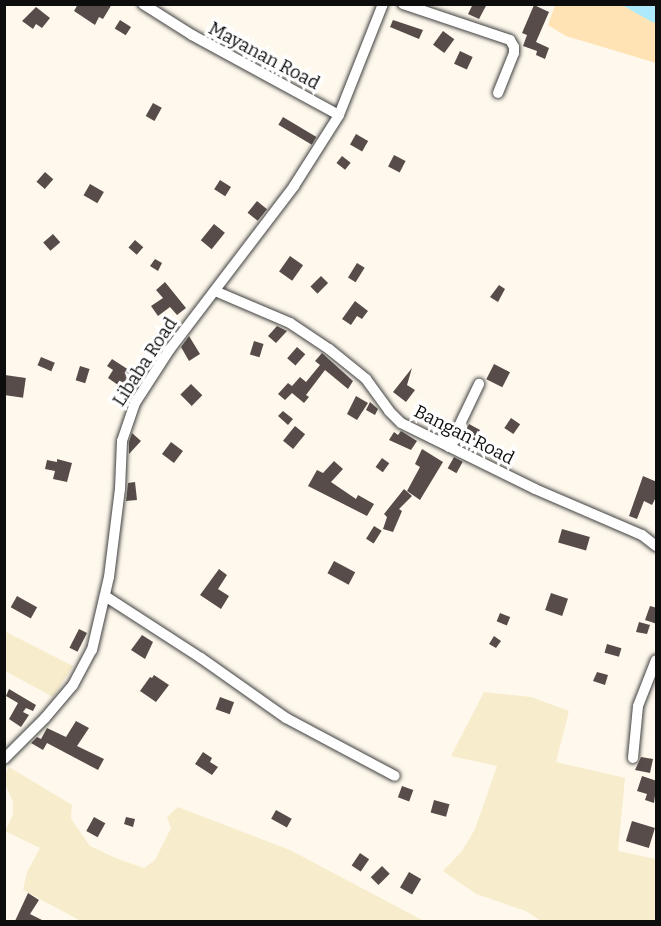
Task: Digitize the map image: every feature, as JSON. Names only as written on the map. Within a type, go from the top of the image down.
[{"type":"street","name":"Mayanan Road","points":[[143,4],[192,35],[339,115]]},
{"type":"street","name":"Libaba Road","points":[[4,759],[45,718],[72,685],[92,650],[105,596],[120,489],[122,441],[126,422],[135,403],[170,349],[294,186],[339,115],[383,4]]},
{"type":"street","points":[[403,4],[506,38],[513,43],[513,53],[498,93]]},
{"type":"street","name":"Bangan Road","points":[[215,291],[290,323],[329,349],[366,379],[389,411],[401,423],[535,489],[642,535],[657,546]]},
{"type":"street","points":[[449,447],[479,384]]},
{"type":"street","points":[[105,596],[201,658],[286,718],[395,776]]},
{"type":"street","points":[[633,758],[638,706],[657,660]]},
{"type":"shaded area","points":[[4,631],[73,666],[53,697],[5,671]]},
{"type":"shaded area","points":[[484,692],[531,697],[569,711],[556,762],[625,778],[618,851],[656,859],[656,921],[541,921],[526,911],[476,894],[443,871],[462,851],[475,829],[497,766],[451,756]]},
{"type":"shaded area","points":[[9,767],[72,805],[71,819],[90,846],[118,859],[144,868],[155,860],[171,828],[167,817],[178,807],[290,850],[424,921],[81,921],[23,890],[27,872],[40,848],[5,831],[13,815],[13,802],[5,784],[5,774]]},
{"type":"sand","points":[[555,5],[622,5],[656,23],[656,63],[566,36],[548,25]]},
{"type":"water","points":[[622,5],[656,5],[656,23],[652,22]]},
{"type":"building","points":[[78,4],[112,4],[103,19],[99,17],[95,25],[74,11]]},
{"type":"building","points":[[473,4],[487,4],[479,19],[468,14]]},
{"type":"building","points":[[534,5],[549,12],[536,42],[549,48],[545,59],[536,55],[537,51],[523,46],[527,35],[522,33]]},
{"type":"building","points":[[36,7],[50,18],[42,28],[36,24],[33,29],[22,21]]},
{"type":"building","points":[[120,20],[131,27],[126,35],[115,28]]},
{"type":"building","points":[[393,20],[423,30],[419,39],[390,27]]},
{"type":"building","points":[[443,31],[454,39],[444,53],[433,45]]},
{"type":"building","points":[[460,51],[473,57],[467,70],[454,64]]},
{"type":"building","points":[[153,103],[162,108],[154,121],[146,116]]},
{"type":"building","points":[[283,117],[316,137],[312,145],[278,125]]},
{"type":"building","points":[[356,134],[368,141],[362,151],[350,144]]},
{"type":"building","points":[[394,155],[406,161],[400,172],[388,167]]},
{"type":"building","points":[[342,156],[351,163],[345,170],[336,163]]},
{"type":"building","points":[[45,172],[53,179],[45,189],[36,182]]},
{"type":"building","points":[[220,180],[231,187],[225,196],[214,189]]},
{"type":"building","points":[[90,184],[104,192],[97,203],[84,195]]},
{"type":"building","points":[[257,201],[267,209],[258,221],[248,213]]},
{"type":"building","points":[[214,224],[225,233],[212,249],[201,240]]},
{"type":"building","points":[[53,234],[60,242],[50,251],[43,243]]},
{"type":"building","points":[[135,240],[143,247],[137,255],[128,248]]},
{"type":"building","points":[[290,256],[303,265],[292,281],[279,272]]},
{"type":"building","points":[[155,259],[162,263],[158,271],[150,266]]},
{"type":"building","points":[[357,263],[365,268],[356,282],[348,277]]},
{"type":"building","points":[[321,276],[328,283],[317,294],[310,287]]},
{"type":"building","points":[[165,282],[186,308],[177,315],[170,307],[158,316],[151,306],[163,298],[156,290]]},
{"type":"building","points":[[499,285],[505,289],[498,302],[490,297]]},
{"type":"building","points":[[355,301],[368,311],[362,319],[357,316],[351,325],[342,319]]},
{"type":"building","points":[[277,326],[287,331],[276,343],[268,336]]},
{"type":"building","points":[[189,336],[200,354],[189,361],[181,347]]},
{"type":"building","points":[[254,341],[264,344],[259,357],[250,354]]},
{"type":"building","points":[[297,347],[305,354],[295,366],[287,358]]},
{"type":"building","points":[[322,353],[353,381],[348,389],[325,370],[306,395],[309,397],[304,403],[292,393],[285,400],[278,394],[288,383],[292,386],[300,377],[306,382],[320,365],[315,361]]},
{"type":"building","points":[[41,357],[55,363],[51,371],[37,365]]},
{"type":"building","points":[[112,359],[132,372],[124,383],[120,381],[118,385],[108,378],[113,370],[107,366]]},
{"type":"building","points":[[494,364],[510,372],[502,387],[486,379]]},
{"type":"building","points":[[80,366],[90,369],[85,383],[76,380]]},
{"type":"building","points":[[412,368],[407,385],[415,390],[406,402],[393,392]]},
{"type":"building","points":[[5,375],[26,378],[23,398],[4,395]]},
{"type":"building","points":[[191,384],[202,395],[192,406],[180,395]]},
{"type":"building","points":[[356,396],[368,403],[357,420],[347,414]]},
{"type":"building","points":[[370,402],[378,409],[375,415],[366,410]]},
{"type":"building","points":[[283,411],[293,419],[288,425],[278,416]]},
{"type":"building","points":[[511,418],[520,424],[513,434],[504,428]]},
{"type":"building","points":[[469,424],[482,431],[470,449],[459,443]]},
{"type":"building","points":[[295,426],[305,434],[293,449],[283,441]]},
{"type":"building","points":[[401,431],[417,441],[411,450],[389,440],[394,432],[398,435]]},
{"type":"building","points":[[132,433],[141,441],[129,454],[129,442]]},
{"type":"building","points":[[171,442],[183,451],[174,463],[162,454]]},
{"type":"building","points":[[422,449],[443,462],[420,500],[407,491],[420,467],[415,464]]},
{"type":"building","points":[[454,457],[463,462],[456,473],[448,468]]},
{"type":"building","points":[[382,458],[389,463],[383,472],[376,467]]},
{"type":"building","points":[[57,459],[72,463],[67,482],[53,479],[55,471],[45,469],[47,460],[57,462]]},
{"type":"building","points":[[334,461],[343,469],[331,482],[356,499],[358,495],[374,504],[367,516],[308,486],[317,470],[323,473]]},
{"type":"building","points":[[643,476],[657,482],[657,495],[652,505],[644,501],[637,519],[629,516]]},
{"type":"building","points":[[135,482],[137,500],[126,501],[128,483]]},
{"type":"building","points":[[404,489],[412,496],[399,509],[402,511],[393,532],[383,529],[387,517],[384,514]]},
{"type":"building","points":[[374,526],[382,531],[374,543],[366,539]]},
{"type":"building","points":[[562,529],[590,537],[586,550],[558,542]]},
{"type":"building","points":[[334,561],[355,572],[349,585],[327,573]]},
{"type":"building","points":[[219,569],[227,575],[218,589],[229,596],[221,609],[200,595]]},
{"type":"building","points":[[551,593],[568,599],[562,616],[545,610]]},
{"type":"building","points":[[17,596],[37,607],[31,619],[11,607]]},
{"type":"building","points":[[650,606],[657,608],[657,624],[645,620]]},
{"type":"building","points":[[500,613],[510,617],[507,625],[497,621]]},
{"type":"building","points":[[639,622],[650,625],[647,634],[636,632]]},
{"type":"building","points":[[79,629],[87,633],[77,652],[69,648]]},
{"type":"building","points":[[142,635],[153,642],[145,659],[131,650]]},
{"type":"building","points":[[494,636],[501,641],[496,648],[489,644]]},
{"type":"building","points":[[607,644],[621,648],[619,657],[605,653]]},
{"type":"building","points":[[597,672],[608,675],[605,685],[593,681]]},
{"type":"building","points":[[154,675],[169,685],[156,702],[140,691]]},
{"type":"building","points":[[9,689],[36,705],[33,711],[26,708],[23,712],[29,715],[21,727],[9,719],[18,703],[6,696]]},
{"type":"building","points":[[220,697],[234,702],[230,714],[216,709]]},
{"type":"building","points":[[76,721],[89,728],[77,746],[104,759],[98,770],[47,743],[43,750],[31,743],[37,737],[41,739],[47,728],[66,737]]},
{"type":"building","points":[[203,752],[212,758],[210,762],[218,767],[212,775],[195,764]]},
{"type":"building","points":[[641,757],[653,759],[650,773],[635,770]]},
{"type":"building","points":[[642,776],[657,781],[654,803],[645,800],[647,794],[637,791]]},
{"type":"building","points":[[402,786],[413,790],[409,801],[398,797]]},
{"type":"building","points":[[434,800],[449,804],[446,817],[431,813]]},
{"type":"building","points":[[276,810],[292,819],[287,827],[271,819]]},
{"type":"building","points":[[94,817],[105,823],[98,837],[86,831]]},
{"type":"building","points":[[126,817],[135,819],[133,827],[124,824]]},
{"type":"building","points":[[632,821],[655,828],[649,848],[626,841]]},
{"type":"building","points":[[360,853],[369,859],[361,872],[352,865]]},
{"type":"building","points":[[382,866],[390,874],[378,885],[371,877]]},
{"type":"building","points":[[409,872],[421,879],[412,895],[400,888]]},
{"type":"building","points":[[28,893],[39,900],[30,914],[44,921],[15,921]]}]
